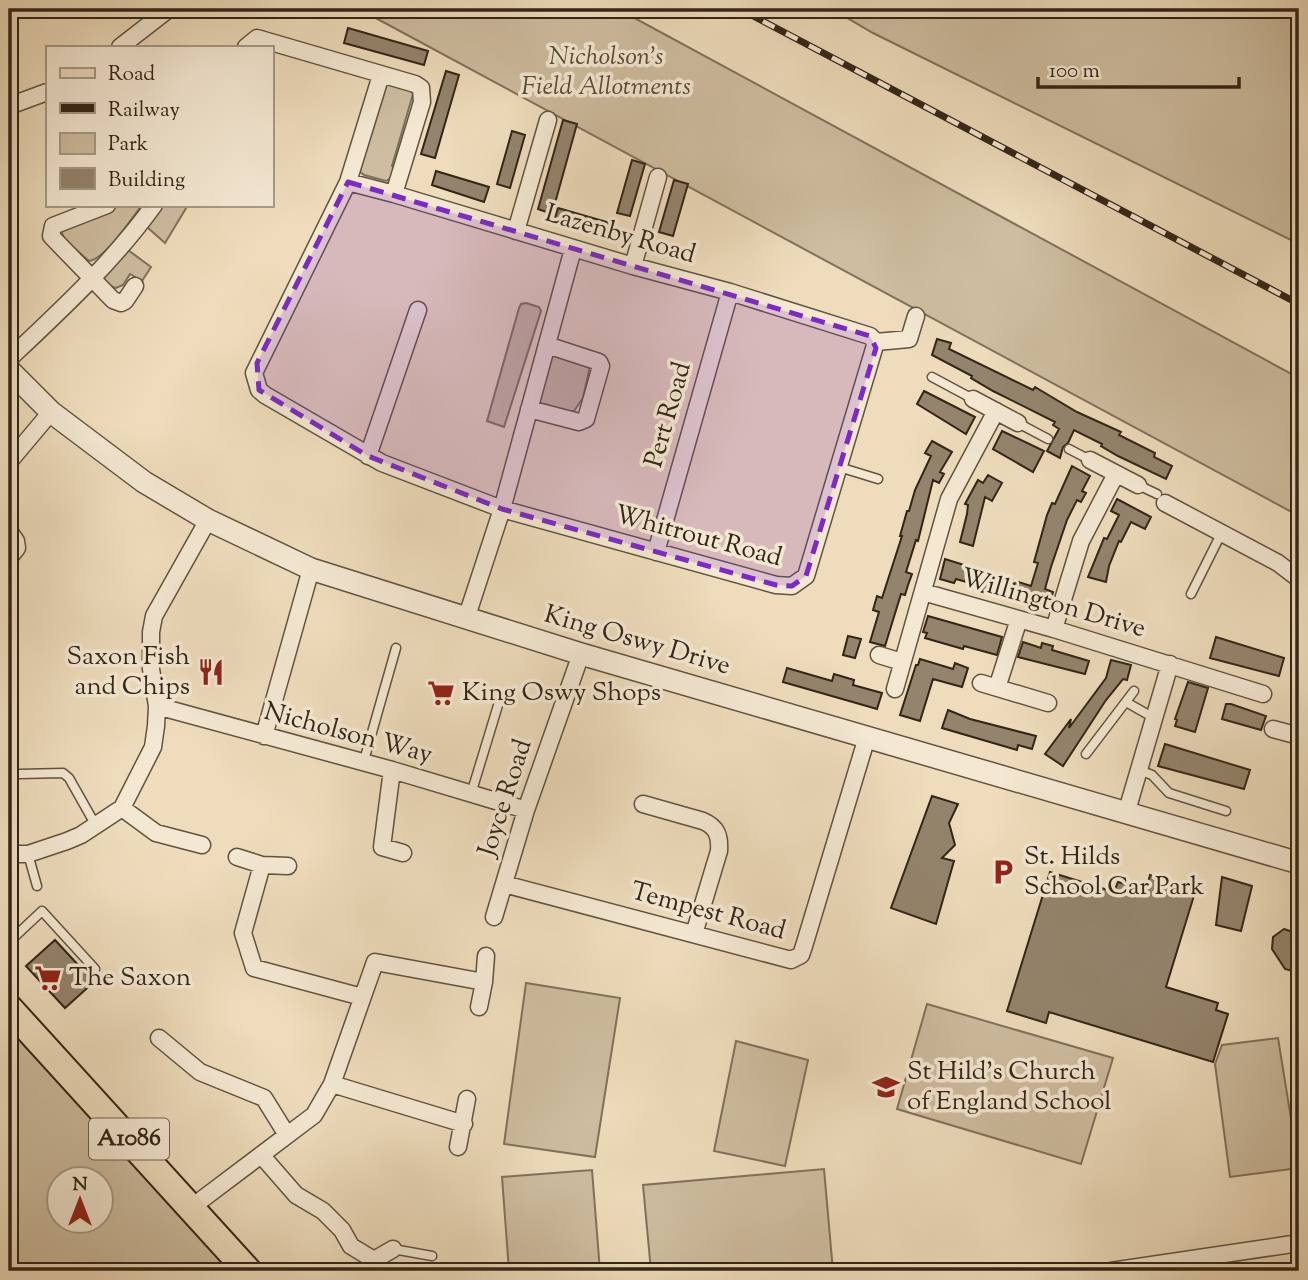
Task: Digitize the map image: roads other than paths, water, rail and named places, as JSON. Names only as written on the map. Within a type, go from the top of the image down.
[{"type":"main road","name":"A1086","points":[[9,1009],[248,1271]]},
{"type":"street","points":[[121,46],[169,9]]},
{"type":"street","points":[[247,46],[257,38],[421,88],[423,95],[394,194]]},
{"type":"street","points":[[348,182],[380,75]]},
{"type":"street","points":[[9,106],[46,92]]},
{"type":"street","points":[[516,231],[548,120]]},
{"type":"street","points":[[633,266],[658,177]]},
{"type":"street","name":"Lazenby Road","points":[[348,182],[573,249],[730,292],[870,336],[876,342]]},
{"type":"street","name":"Whitrout Road","points":[[348,182],[254,373],[259,390],[368,456],[502,509],[776,586],[792,586],[806,576],[876,342]]},
{"type":"street","points":[[104,206],[53,226],[51,236],[113,300],[121,303],[125,301],[135,286]]},
{"type":"street","points":[[9,359],[92,279],[136,230],[153,206]]},
{"type":"street","points":[[466,619],[502,509],[573,249]]},
{"type":"street","name":"Pert Road","points":[[656,552],[730,292]]},
{"type":"street","points":[[368,456],[418,310]]},
{"type":"street","points":[[876,342],[909,339],[916,316]]},
{"type":"street","points":[[529,409],[579,422],[586,419],[601,366],[599,362],[547,345]]},
{"type":"street","name":"King Oswy Drive","points":[[9,370],[51,412],[144,482],[208,520],[311,569],[581,654],[1299,863]]},
{"type":"street","points":[[973,399],[1018,423]]},
{"type":"street","points":[[895,689],[953,489],[996,411]]},
{"type":"street","points":[[9,462],[51,412]]},
{"type":"street","points":[[1090,460],[1138,485]]},
{"type":"street","points":[[1054,629],[1081,541],[1115,474]]},
{"type":"street","points":[[1161,499],[1278,564],[1299,579]]},
{"type":"street","points":[[9,854],[28,854],[74,838],[122,808],[153,747],[157,706],[150,669],[154,616],[208,520]]},
{"type":"street","points":[[9,531],[17,548],[9,558]]},
{"type":"street","points":[[264,736],[311,569]]},
{"type":"street","name":"Willington Drive","points":[[923,592],[1054,629],[1263,694]]},
{"type":"street","points":[[997,688],[1018,619]]},
{"type":"street","name":"Joyce Road","points":[[494,917],[526,810],[581,654]]},
{"type":"street","points":[[879,656],[902,662]]},
{"type":"street","name":"Willington Drive","points":[[1126,814],[1170,664]]},
{"type":"street","points":[[981,683],[1048,703]]},
{"type":"street","name":"Nicholson Way","points":[[157,706],[393,770],[526,810]]},
{"type":"street","points":[[1273,729],[1299,736]]},
{"type":"street","name":"Tempest Road","points":[[504,884],[791,960],[801,955],[867,737]]},
{"type":"street","points":[[393,770],[382,847],[403,853]]},
{"type":"street","points":[[643,804],[703,821],[711,825],[720,839],[719,851],[694,934]]},
{"type":"street","points":[[122,808],[156,833],[202,845]]},
{"type":"street","points":[[237,857],[262,865],[288,866]]},
{"type":"street","points":[[262,865],[243,933],[254,968],[362,997]]},
{"type":"street","points":[[479,1007],[486,956]]},
{"type":"street","points":[[192,1207],[314,1115],[332,1084],[375,962],[484,982]]},
{"type":"street","points":[[159,1038],[200,1072],[264,1098],[288,1135]]},
{"type":"street","points":[[332,1084],[464,1124]]},
{"type":"street","points":[[458,1147],[469,1093]]},
{"type":"street","points":[[262,1156],[296,1195],[323,1211],[342,1230],[351,1246],[377,1265],[393,1250]]},
{"type":"street","points":[[1111,1271],[1299,1243]]},
{"type":"lane","points":[[932,377],[973,399]]},
{"type":"lane","points":[[1018,423],[1048,439]]},
{"type":"lane","points":[[1069,449],[1090,460]]},
{"type":"lane","points":[[839,467],[878,479]]},
{"type":"lane","points":[[1138,485],[1161,499]]},
{"type":"lane","points":[[1191,594],[1222,532]]},
{"type":"lane","points":[[363,764],[396,648]]},
{"type":"lane","points":[[1086,754],[1134,691]]},
{"type":"lane","points":[[471,794],[499,702]]},
{"type":"lane","points":[[1126,702],[1154,718]]},
{"type":"lane","points":[[1139,770],[1152,775],[1169,793],[1226,811]]},
{"type":"lane","points":[[20,774],[63,773],[69,778],[95,824]]},
{"type":"lane","points":[[28,854],[37,886]]},
{"type":"lane","points":[[9,942],[43,911],[95,970]]},
{"type":"lane","points":[[393,1250],[432,1256]]},
{"type":"railway","points":[[740,9],[1299,304]]},
{"type":"place","name":"Saxon Fish and Chips","points":[[211,672]]},
{"type":"place","name":"King Oswy Shops","points":[[441,693]]},
{"type":"place","name":"St. Hilds School Car Park","points":[[1003,872]]},
{"type":"place","name":"The Saxon","points":[[48,978]]},
{"type":"place","name":"St Hild's Church of England School","points":[[886,1087]]},
{"type":"park label","name":"Nicholson's Field Allotments","points":[[606,72]]}]
